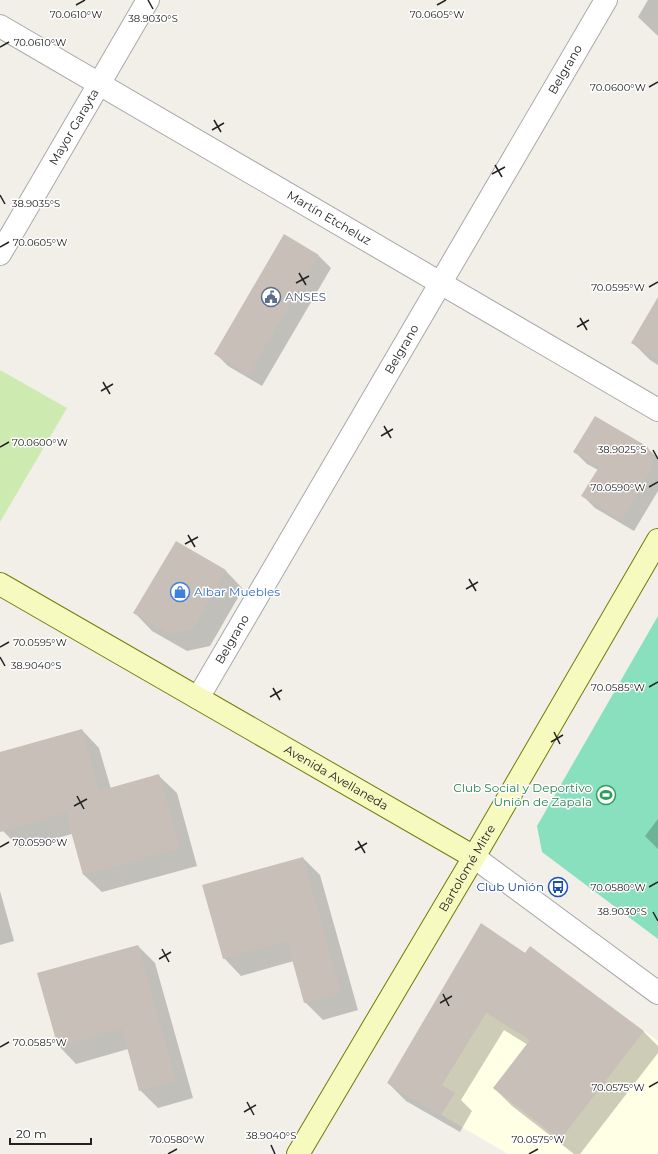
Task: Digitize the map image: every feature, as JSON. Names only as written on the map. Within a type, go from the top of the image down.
[{"type":"main road","name":"Bartolomé Mitre","points":[[298,1154],[474,857],[658,540]]},
{"type":"main road","name":"Avenida Avellaneda","points":[[0,584],[474,857]]},
{"type":"street","name":"Mayor Garayta","points":[[0,254],[148,0]]},
{"type":"street","name":"Belgrano","points":[[198,698],[606,0]]},
{"type":"street","name":"Martín Etcheluz","points":[[0,26],[658,410]]},
{"type":"street","name":"Avenida Avellaneda","points":[[474,857],[658,993]]},
{"type":"shaded area","points":[[481,923],[525,953],[530,946],[658,1041],[658,1154],[508,1154],[387,1083]]},
{"type":"green space","points":[[0,370],[67,408],[0,522]]},
{"type":"green space","name":"Club Social y Deportivo Unión de Zapala","points":[[658,616],[658,939],[542,852],[537,826]]},
{"type":"building","name":"ANSES","points":[[284,234],[319,255],[249,375],[214,354]]},
{"type":"building","points":[[658,297],[658,359],[631,343]]},
{"type":"building","points":[[595,416],[648,447],[653,466],[622,520],[581,496],[599,467],[573,452]]},
{"type":"building","name":"Albar Muebles","points":[[176,541],[226,570],[193,629],[169,634],[133,613]]},
{"type":"building","points":[[82,729],[99,791],[159,774],[180,848],[83,875],[66,813],[0,832],[0,752]]},
{"type":"building","points":[[303,857],[341,992],[304,1003],[287,941],[223,959],[202,885]]},
{"type":"building","points":[[481,923],[525,953],[530,946],[644,1031],[560,1140],[493,1088],[530,1040],[486,1013],[442,1085],[455,1093],[441,1115],[387,1083]]},
{"type":"building","points":[[138,945],[176,1080],[139,1091],[122,1029],[58,1047],[37,973]]},
{"type":"place","name":"ANSES","points":[[271,297]]},
{"type":"place","name":"Albar Muebles","points":[[180,592]]},
{"type":"place","name":"Club Social y Deportivo Unión de Zapala","points":[[606,795]]},
{"type":"place","name":"Club Unión","points":[[558,887]]}]
